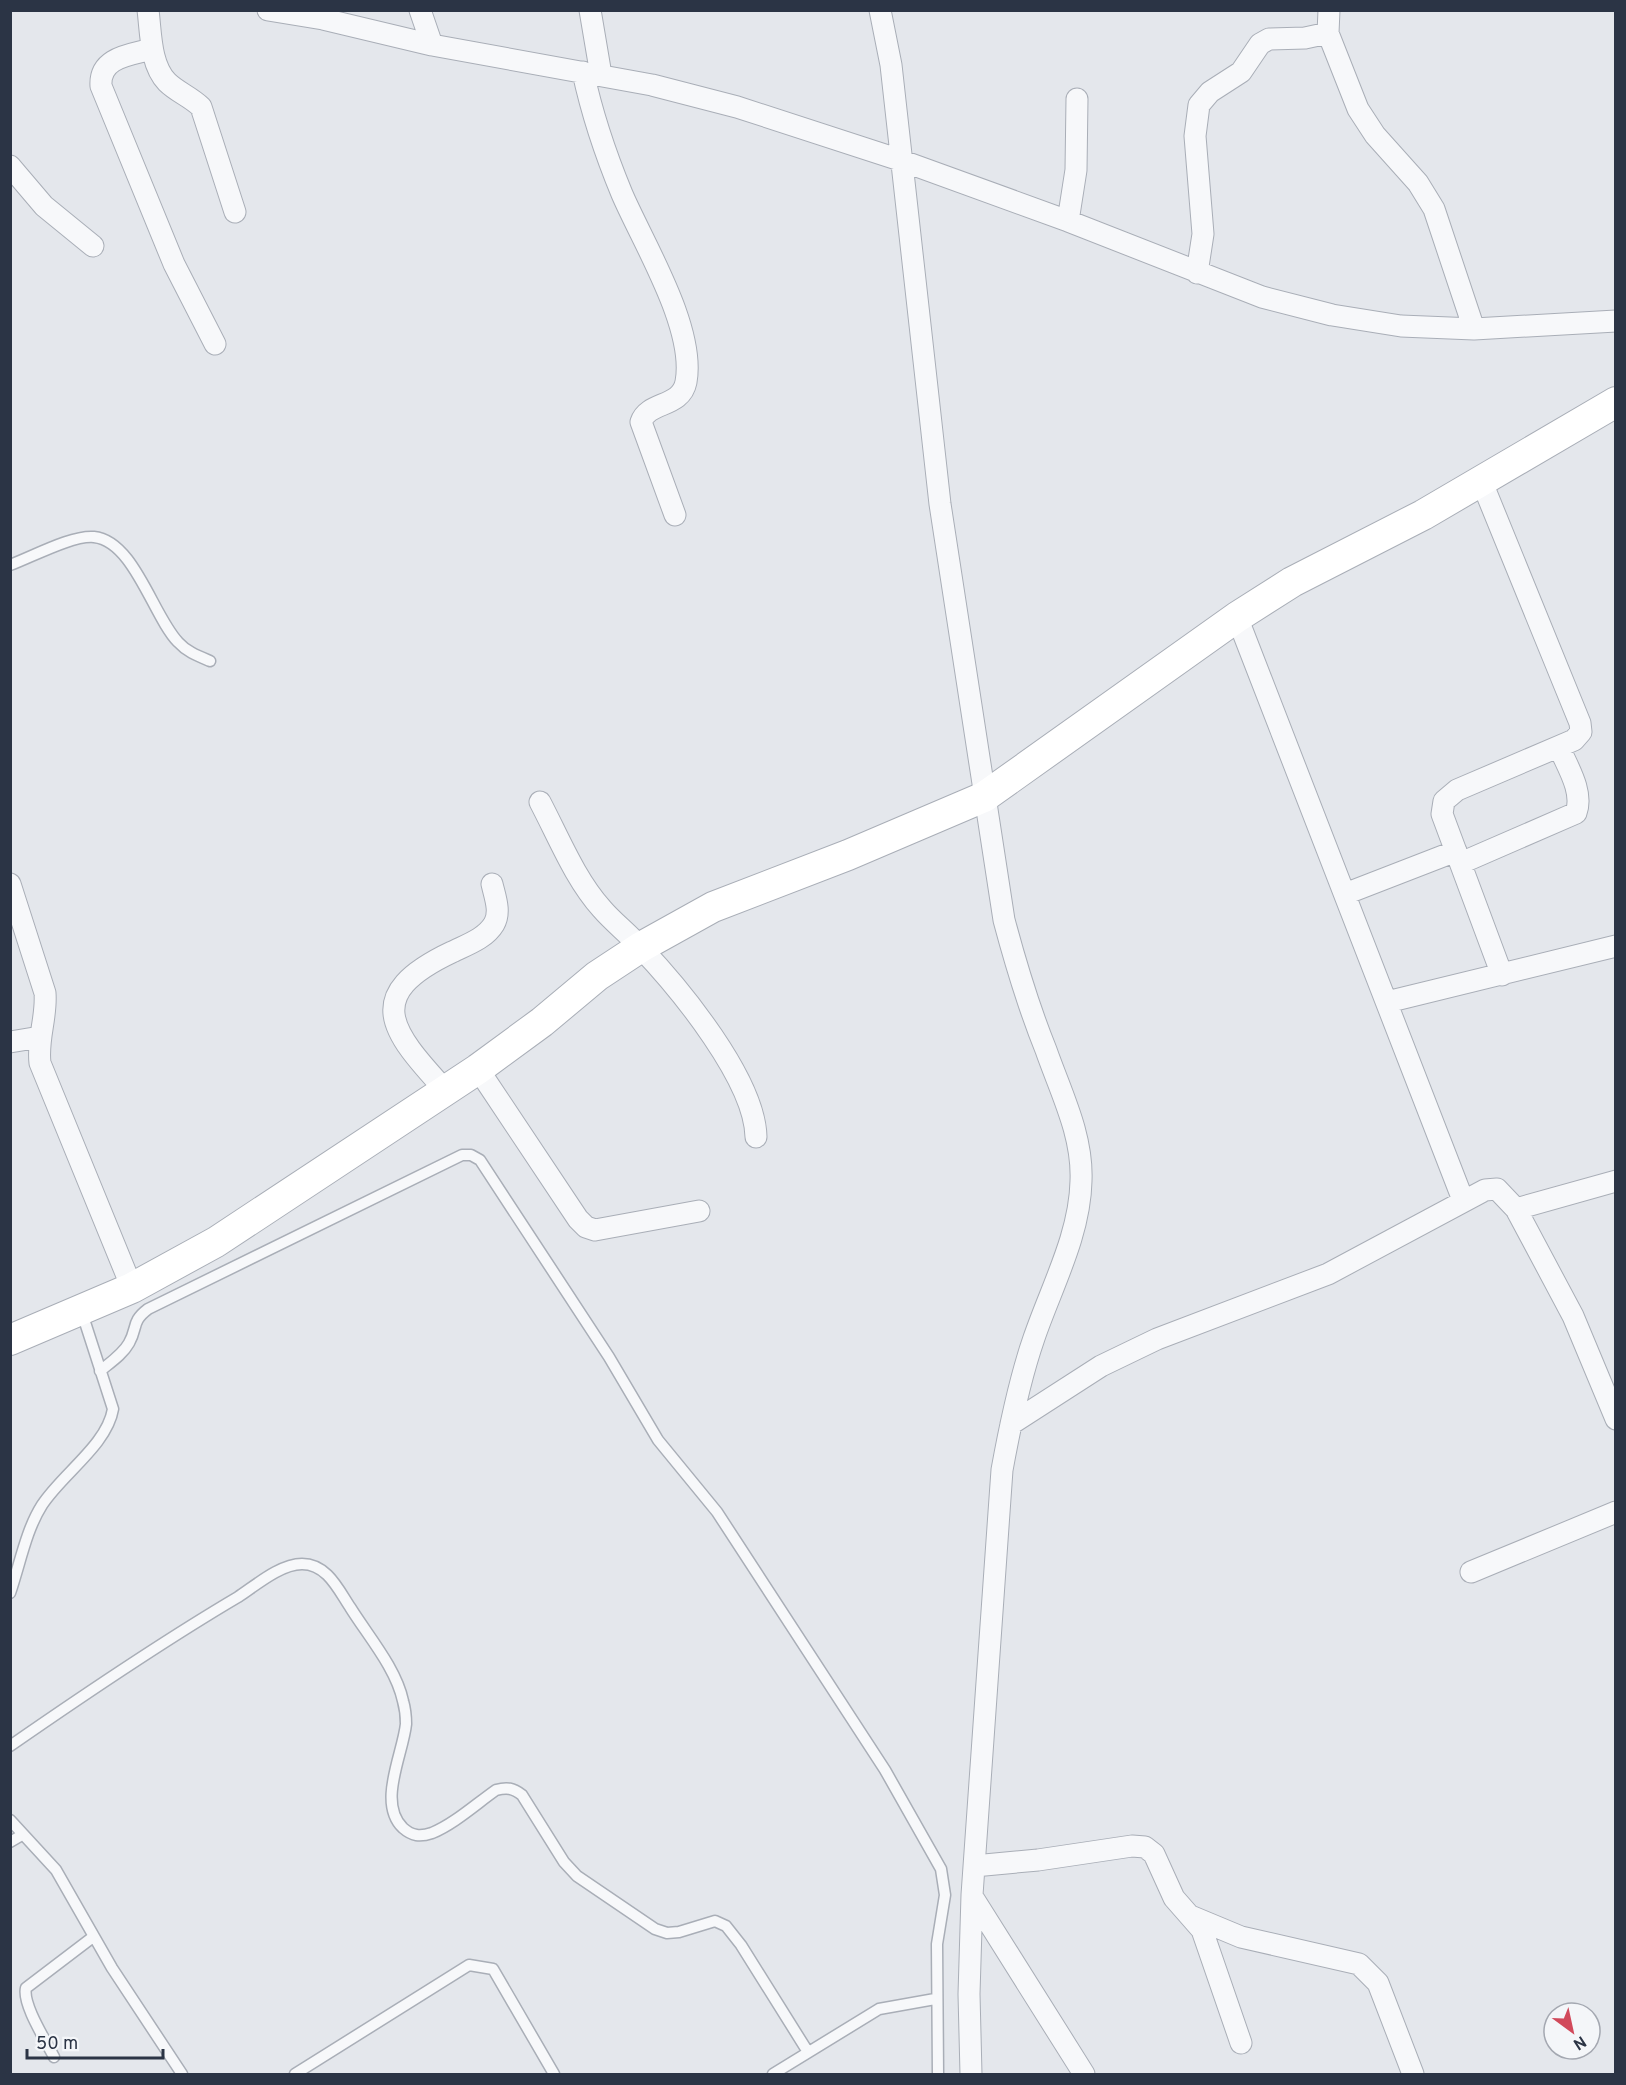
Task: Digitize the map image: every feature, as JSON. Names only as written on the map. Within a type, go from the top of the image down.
[{"type":"street","points":[[148,10],[152,49],[159,69],[168,82],[201,107],[235,212]]},
{"type":"street","points":[[268,10],[323,19],[432,45],[652,85],[737,107],[900,160],[1068,221],[1262,297],[1332,315],[1401,326],[1474,329],[1616,321]]},
{"type":"street","points":[[420,10],[432,45]]},
{"type":"street","points":[[590,10],[592,74],[601,143],[671,302],[687,357],[686,383],[677,399],[648,412],[640,422],[675,514]]},
{"type":"street","points":[[880,10],[891,65],[940,504],[969,676],[984,797],[1004,920],[1020,979],[1070,1116],[1079,1148],[1081,1181],[1077,1217],[1033,1340],[1011,1424],[997,1528],[972,1895],[969,1994],[971,2074]]},
{"type":"street","points":[[1329,10],[1328,33],[1358,110],[1375,135],[1418,183],[1434,209],[1474,329]]},
{"type":"street","points":[[1197,273],[1203,234],[1195,136],[1199,105],[1210,92],[1240,72],[1260,44],[1269,39],[1305,38],[1328,33]]},
{"type":"street","points":[[152,49],[116,59],[106,66],[100,75],[100,86],[174,264],[215,344]]},
{"type":"street","points":[[1068,221],[1076,170],[1077,99]]},
{"type":"street","points":[[10,166],[44,206],[93,246]]},
{"type":"street","points":[[10,1340],[132,1288],[216,1242],[478,1069],[542,1022],[597,976],[641,947],[713,908],[848,855],[984,797],[1237,617],[1292,582],[1423,515],[1616,402]]},
{"type":"street","points":[[1481,480],[1580,723],[1581,732],[1574,740],[1457,790],[1444,801],[1442,814],[1502,975]]},
{"type":"street","points":[[1237,617],[1463,1200]]},
{"type":"street","points":[[1345,894],[1459,857],[1576,813],[1580,804],[1578,794],[1559,747]]},
{"type":"street","points":[[540,802],[590,894],[641,947],[694,1012],[742,1085],[756,1123],[756,1137]]},
{"type":"street","points":[[10,884],[45,993],[46,1006],[40,1037],[40,1063],[132,1288]]},
{"type":"street","points":[[445,1090],[405,1045],[396,1025],[393,1011],[395,996],[406,980],[424,965],[484,936],[494,924],[497,910],[492,884]]},
{"type":"street","points":[[1387,1002],[1616,946]]},
{"type":"street","points":[[10,1042],[40,1037]]},
{"type":"street","points":[[478,1069],[578,1219],[586,1227],[595,1230],[699,1211]]},
{"type":"street","points":[[1516,1209],[1616,1181]]},
{"type":"street","points":[[1011,1424],[1101,1366],[1157,1339],[1328,1274],[1463,1200],[1485,1190],[1497,1189],[1516,1209],[1573,1316],[1616,1419]]},
{"type":"street","points":[[1471,1572],[1616,1512]]},
{"type":"street","points":[[974,1866],[1038,1860],[1132,1846],[1144,1847],[1154,1854],[1174,1898],[1193,1917],[1209,1947],[1241,2043]]},
{"type":"street","points":[[972,1895],[1084,2074]]},
{"type":"street","points":[[1193,1917],[1241,1937],[1359,1964],[1378,1983],[1413,2074]]},
{"type":"lane","points":[[10,565],[71,541],[93,537],[111,543],[129,562],[168,630],[179,644],[191,653],[210,661]]},
{"type":"lane","points":[[100,1371],[121,1354],[129,1342],[134,1324],[148,1309],[462,1155],[471,1155],[480,1160],[609,1357],[658,1440],[717,1512],[873,1750],[941,1869],[945,1895],[937,1944],[938,2074]]},
{"type":"lane","points":[[10,1593],[40,1507],[61,1479],[110,1425],[112,1409],[81,1310]]},
{"type":"lane","points":[[10,1746],[178,1633],[279,1572],[300,1564],[316,1567],[327,1574],[339,1591],[393,1676],[403,1699],[406,1721],[392,1796],[393,1811],[399,1824],[410,1834],[422,1836],[434,1832],[496,1790],[506,1788],[515,1790],[522,1795],[564,1862],[577,1876],[655,1929],[667,1933],[679,1932],[715,1921],[726,1926],[741,1945],[808,2052]]},
{"type":"lane","points":[[10,1820],[57,1870],[93,1937],[183,2074]]},
{"type":"lane","points":[[10,1842],[22,1835]]},
{"type":"lane","points":[[54,2057],[24,1994],[26,1988],[93,1937]]},
{"type":"lane","points":[[295,2074],[469,1965],[493,1969],[554,2074]]},
{"type":"lane","points":[[773,2074],[879,2009],[936,1999]]}]
